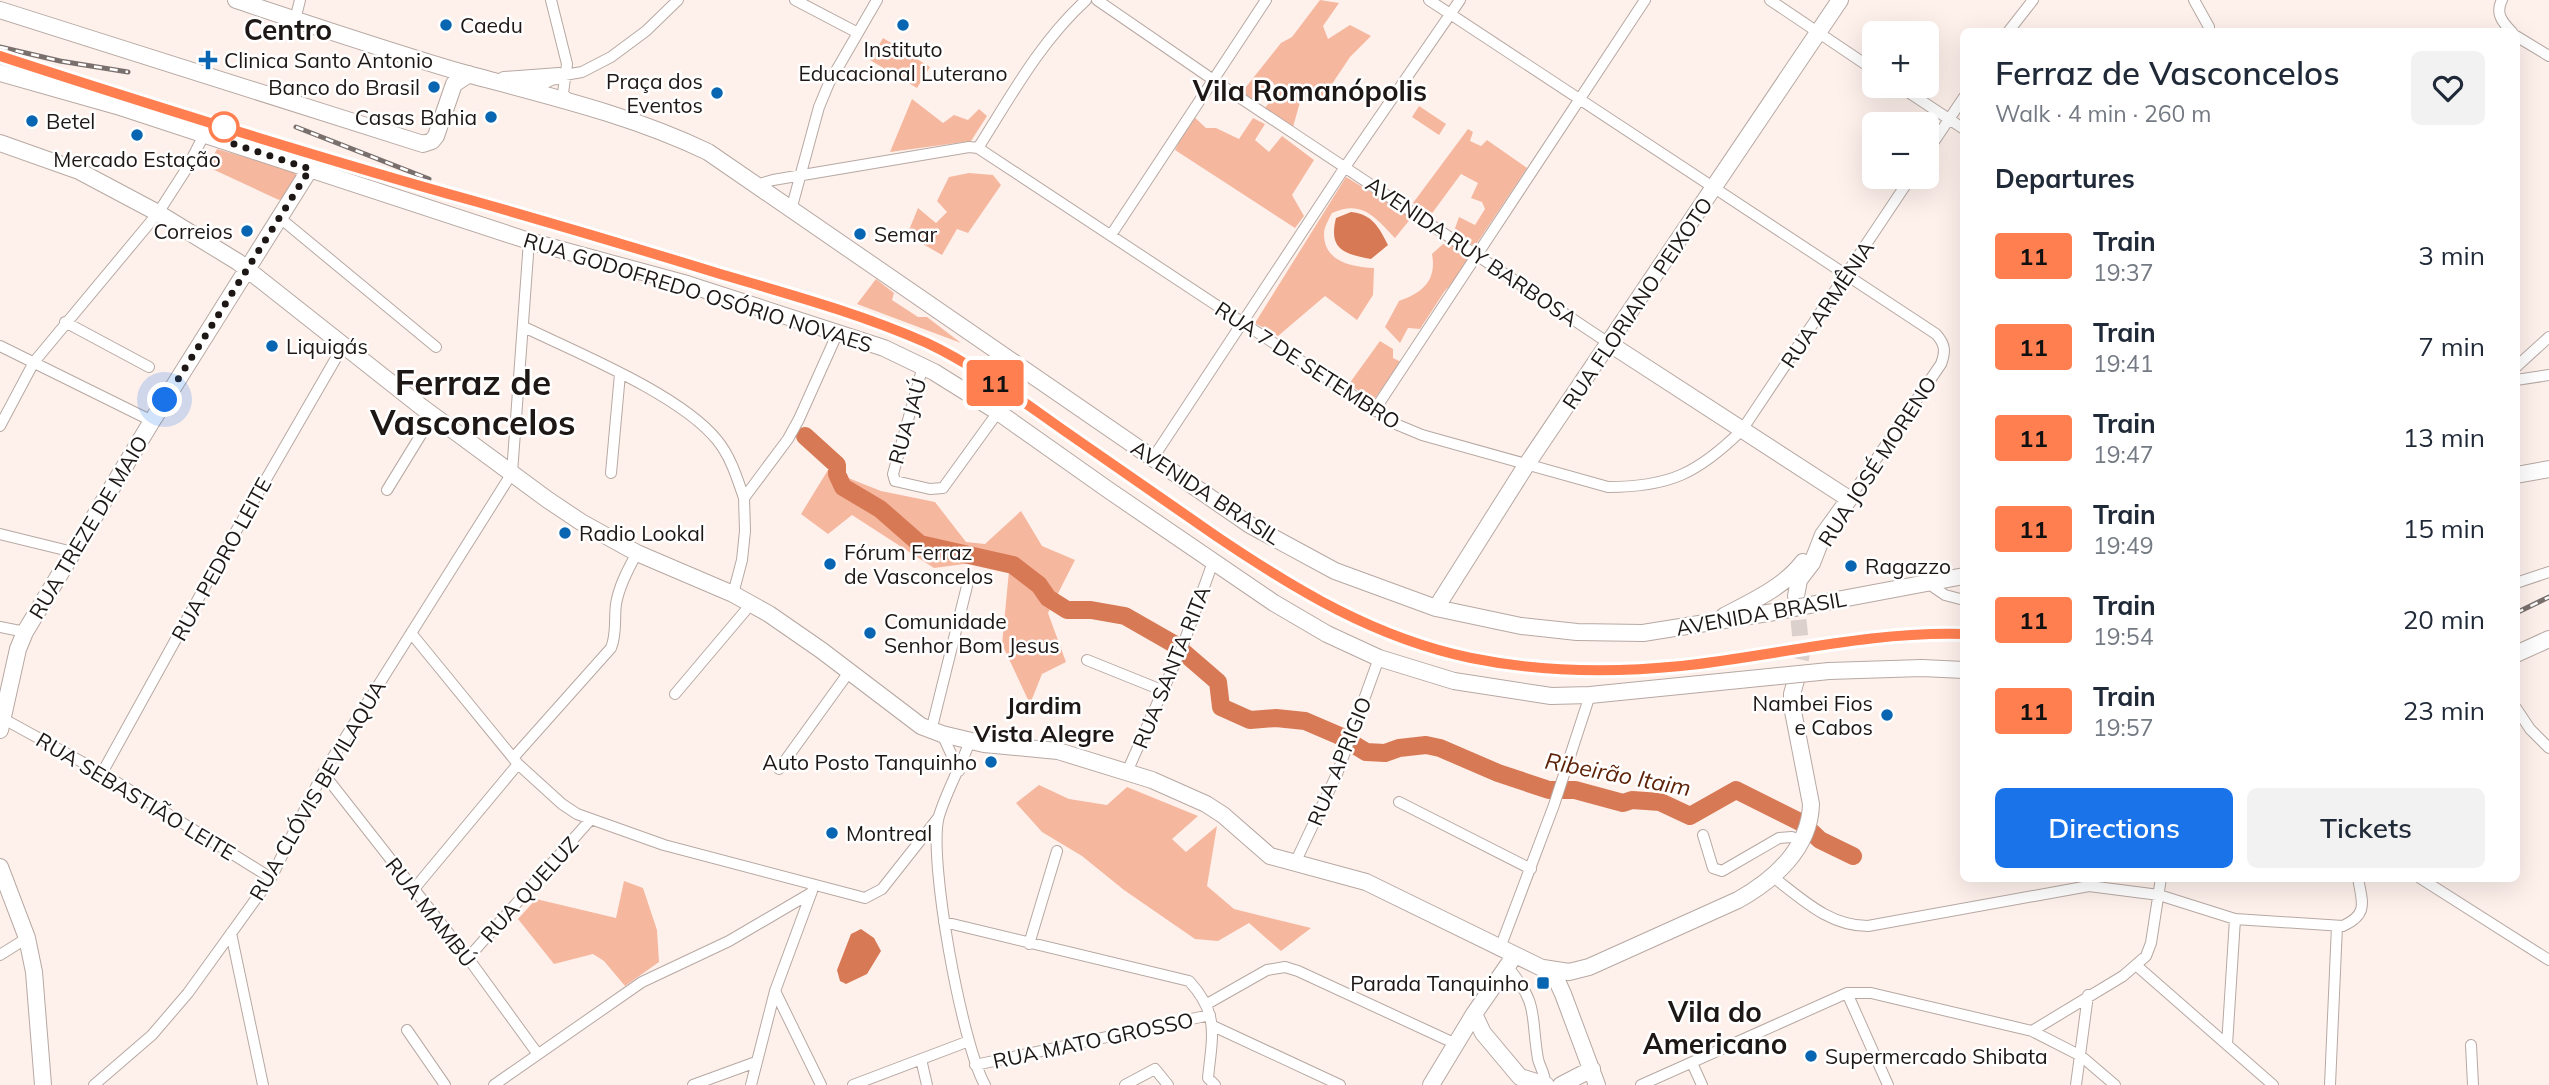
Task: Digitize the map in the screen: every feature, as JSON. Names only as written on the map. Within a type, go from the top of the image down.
[{"type":"main road","name":"AVENIDA BRASIL","points":[[236,0],[448,68],[613,113],[695,155],[719,160],[1250,525],[1323,565],[1436,608],[1521,626],[1577,632],[1643,633],[1774,612],[1803,601],[1928,584],[1960,577]]},
{"type":"main road","points":[[262,0],[279,14]]},
{"type":"main road","name":"RUA FLORIANO PEIXOTO","points":[[1436,608],[1527,464],[1840,0]]},
{"type":"main road","points":[[0,10],[413,143],[428,143],[436,136],[454,84],[469,74]]},
{"type":"main road","points":[[448,68],[454,84]]},
{"type":"main road","name":"RUA GODOFREDO OSÓRIO NOVAES","points":[[0,73],[117,106],[529,241],[687,284],[884,348],[923,366],[998,412],[1213,562],[1327,634],[1380,658],[1454,681],[1551,696],[1590,695],[1829,671],[1923,668],[1960,670]]},
{"type":"main road","points":[[491,80],[563,76]]},
{"type":"main road","points":[[0,143],[79,171],[158,213],[246,268],[433,415],[581,522],[637,553],[751,604],[807,640],[914,722],[937,733],[970,741],[1058,751],[1127,772],[1206,804],[1223,815],[1265,853],[1366,882],[1507,956],[1542,968],[1569,972],[1589,967],[1749,894],[1786,864],[1804,834],[1811,804],[1792,706],[1796,680]]},
{"type":"main road","name":"RUA TREZE DE MAIO","points":[[1,721],[18,649],[25,632],[246,268],[310,169]]},
{"type":"main road","name":"AVENIDA RUY BARBOSA","points":[[1610,344],[1849,499]]},
{"type":"main road","points":[[2520,474],[2549,469]]},
{"type":"main road","name":"RUA JOSÉ MORENO","points":[[1803,601],[1799,580],[1811,563],[1824,535],[1849,499]]},
{"type":"main road","points":[[1709,623],[1759,597],[1787,578],[1824,535]]},
{"type":"main road","points":[[2520,652],[2549,639]]},
{"type":"main road","points":[[0,867],[27,938],[34,972],[43,1085]]},
{"type":"main road","points":[[1431,1085],[1507,956]]},
{"type":"main road","points":[[1569,1007],[1577,981],[1589,967]]},
{"type":"main road","points":[[1542,968],[1558,983],[1597,1085]]},
{"type":"main road","points":[[1474,1014],[1483,1033],[1522,1081],[1546,1085]]},
{"type":"main road","points":[[1460,1038],[1483,1033]]},
{"type":"main road","points":[[1561,1085],[1592,1069]]},
{"type":"street","points":[[295,20],[300,0]]},
{"type":"street","points":[[551,0],[567,64],[563,76],[563,93],[570,102]]},
{"type":"street","points":[[530,91],[563,76],[582,72],[611,57],[646,31],[678,0]]},
{"type":"street","points":[[795,0],[858,33]]},
{"type":"street","points":[[791,210],[819,107],[829,83],[877,0]]},
{"type":"street","points":[[755,185],[969,147],[978,148],[1040,51],[1060,24],[1086,0]]},
{"type":"street","name":"AVENIDA RUY BARBOSA","points":[[1097,0],[1610,344]]},
{"type":"street","points":[[1111,235],[1266,0]]},
{"type":"street","points":[[1429,0],[1846,275]]},
{"type":"street","points":[[1153,457],[1345,167],[1460,0]]},
{"type":"street","points":[[1374,411],[1645,0]]},
{"type":"street","points":[[1770,0],[1862,61]]},
{"type":"street","points":[[2011,28],[2033,0]]},
{"type":"street","points":[[2194,0],[2208,27]]},
{"type":"street","points":[[2502,0],[2499,14],[2508,28]]},
{"type":"street","points":[[2520,38],[2549,56]]},
{"type":"street","points":[[1917,98],[1960,127]]},
{"type":"street","points":[[1939,133],[1960,102]]},
{"type":"street","points":[[0,426],[34,362],[158,213],[187,168],[204,135]]},
{"type":"street","name":"RUA 7 DE SETEMBRO","points":[[978,148],[1374,411],[1422,435],[1608,486],[1647,485],[1687,473],[1715,457],[1742,430]]},
{"type":"street","name":"RUA ARMÊNIA","points":[[1742,430],[1903,189]]},
{"type":"street","points":[[280,218],[436,347]]},
{"type":"street","points":[[512,473],[529,241]]},
{"type":"street","name":"RUA JOSÉ MORENO","points":[[1846,275],[1936,334],[1945,353],[1941,364],[1849,499]]},
{"type":"street","points":[[65,323],[149,367]]},
{"type":"street","points":[[524,327],[620,374],[698,420],[718,441],[731,462],[744,498],[742,560],[733,594]]},
{"type":"street","points":[[744,498],[799,419],[838,332]]},
{"type":"street","points":[[2520,363],[2549,337]]},
{"type":"street","points":[[0,346],[152,421]]},
{"type":"street","name":"RUA PEDRO LEITE","points":[[102,773],[228,545],[343,346]]},
{"type":"street","name":"RUA JAÚ","points":[[923,366],[893,476],[895,481],[930,489],[943,488],[998,412]]},
{"type":"street","points":[[611,473],[620,374]]},
{"type":"street","points":[[2520,379],[2549,375]]},
{"type":"street","points":[[387,490],[433,415]]},
{"type":"street","name":"RUA CLÓVIS BEVILAQUA","points":[[94,1085],[152,1035],[188,993],[271,878],[323,773],[512,473]]},
{"type":"street","points":[[0,534],[73,552]]},
{"type":"street","points":[[414,889],[515,761],[611,648],[616,604],[621,586],[637,553]]},
{"type":"street","name":"RUA SANTA RITA","points":[[1127,772],[1177,660],[1213,562]]},
{"type":"street","points":[[2520,582],[2549,572]]},
{"type":"street","points":[[1928,584],[1945,595],[1960,599]]},
{"type":"street","points":[[959,771],[937,733],[967,586]]},
{"type":"street","points":[[675,694],[751,604]]},
{"type":"street","points":[[0,627],[25,632]]},
{"type":"street","points":[[411,633],[515,761],[562,804],[591,819],[664,845],[813,889],[865,898],[873,895],[897,870],[938,817],[970,741]]},
{"type":"street","name":"RUA APRIGIO","points":[[1295,863],[1348,747],[1380,658]]},
{"type":"street","points":[[1087,660],[1164,691]]},
{"type":"street","points":[[779,769],[849,672]]},
{"type":"street","points":[[1546,1085],[1538,1058],[1534,1010],[1507,956],[1531,869],[1590,695]]},
{"type":"street","points":[[2520,714],[2530,729],[2547,741]]},
{"type":"street","name":"RUA SEBASTIÃO LEITE","points":[[1,721],[102,773],[271,878]]},
{"type":"street","name":"RUA MAMBÚ","points":[[323,773],[537,1053]]},
{"type":"street","points":[[1399,802],[1531,869]]},
{"type":"street","points":[[938,817],[944,922],[975,1065],[985,1085]]},
{"type":"street","name":"RUA QUELUZ","points":[[467,958],[591,819]]},
{"type":"street","points":[[1703,835],[1709,862],[1713,868],[1722,871],[1779,838],[1804,834]]},
{"type":"street","points":[[1029,944],[1057,851]]},
{"type":"street","points":[[1773,877],[1824,915],[1853,926],[1880,924],[2089,886],[2159,895],[2235,919],[2325,923],[2337,926],[2358,918],[2362,911],[2358,882]]},
{"type":"street","points":[[2032,1031],[2137,966],[2146,956],[2151,943],[2161,882]]},
{"type":"street","points":[[2426,882],[2549,960]]},
{"type":"street","points":[[751,1085],[775,991],[813,889]]},
{"type":"street","points":[[494,1085],[642,982],[729,942],[813,889]]},
{"type":"street","points":[[2227,1045],[2235,919]]},
{"type":"street","points":[[944,922],[1189,981],[1210,1015],[1340,1085]]},
{"type":"street","points":[[2330,1085],[2337,926]]},
{"type":"street","points":[[231,933],[263,1085]]},
{"type":"street","points":[[0,955],[27,938]]},
{"type":"street","points":[[2137,966],[2273,1085]]},
{"type":"street","name":"RUA MATO GROSSO","points":[[975,1065],[1210,1015],[1234,991],[1267,970],[1285,967],[1460,1038]]},
{"type":"street","points":[[775,991],[821,1085]]},
{"type":"street","points":[[1641,1085],[1847,993],[1871,992],[2032,1031],[2081,1056],[2115,1085]]},
{"type":"street","points":[[1847,993],[1888,1085]]},
{"type":"street","points":[[2076,1085],[2088,995]]},
{"type":"street","points":[[1198,1085],[1211,1081],[1210,1015]]},
{"type":"street","points":[[407,1030],[445,1085]]},
{"type":"street","points":[[859,1083],[969,1041]]},
{"type":"street","points":[[2470,1045],[2473,1085]]},
{"type":"street","points":[[920,1059],[927,1085]]},
{"type":"street","points":[[693,1085],[756,1062]]},
{"type":"street","points":[[1692,1063],[1702,1085]]},
{"type":"street","points":[[1125,1085],[1156,1069],[1168,1085]]},
{"type":"shaded area","points":[[1320,0],[1339,3],[1323,26],[1328,39],[1350,25],[1371,36],[1350,57],[1322,99],[1300,102],[1293,127],[1265,108],[1278,91],[1272,81],[1253,101],[1242,92],[1281,43],[1292,37]]},
{"type":"shaded area","points":[[883,38],[930,67],[917,88],[870,60]]},
{"type":"shaded area","points":[[912,99],[943,123],[954,115],[968,120],[979,109],[987,116],[971,141],[890,152]]},
{"type":"shaded area","points":[[1419,106],[1446,124],[1439,135],[1412,117]]},
{"type":"shaded area","points":[[1192,115],[1206,128],[1216,128],[1239,139],[1253,118],[1265,124],[1255,140],[1269,152],[1282,136],[1314,160],[1292,195],[1304,216],[1295,228],[1175,150]]},
{"type":"shaded area","points":[[1468,129],[1473,132],[1470,141],[1481,146],[1487,140],[1527,168],[1475,246],[1453,234],[1459,217],[1475,225],[1485,209],[1482,202],[1471,198],[1478,183],[1461,174],[1430,216],[1413,203]]},
{"type":"shaded area","points":[[217,149],[287,169],[295,172],[297,178],[285,196],[279,200],[210,168]]},
{"type":"shaded area","points":[[969,173],[993,175],[1001,185],[968,233],[957,229],[942,255],[907,235],[918,208],[936,223],[947,212],[937,201],[949,177]]},
{"type":"shaded area","points":[[1346,177],[1412,217],[1395,238],[1375,218],[1360,209],[1343,209],[1332,213],[1324,231],[1329,251],[1341,261],[1374,268],[1373,295],[1357,320],[1325,296],[1278,336],[1255,323]]},
{"type":"shaded area","points":[[1351,212],[1364,215],[1374,222],[1388,245],[1371,259],[1346,252],[1334,237],[1336,218]]},
{"type":"shaded area","points":[[1443,244],[1458,247],[1468,258],[1463,270],[1444,292],[1420,329],[1408,328],[1400,343],[1385,327],[1399,301],[1415,294],[1426,285],[1432,272],[1432,254]]},
{"type":"shaded area","points":[[876,279],[894,293],[892,300],[918,317],[927,317],[961,343],[857,304]]},
{"type":"shaded area","points":[[1380,341],[1393,349],[1393,358],[1401,362],[1373,401],[1349,384]]},
{"type":"shaded area","points":[[828,470],[881,491],[935,502],[966,542],[985,544],[1021,511],[1042,546],[1075,560],[1048,613],[1066,662],[1042,674],[1030,704],[1002,644],[1009,571],[972,563],[934,568],[852,515],[828,534],[801,514]]},
{"type":"shaded area","points":[[1039,785],[1069,799],[1107,805],[1127,787],[1198,816],[1172,839],[1186,852],[1217,826],[1207,886],[1234,909],[1311,928],[1281,951],[1249,923],[1218,941],[1195,939],[1124,890],[1082,856],[1042,832],[1016,803]]},
{"type":"shaded area","points":[[624,881],[643,888],[657,930],[659,962],[625,986],[604,961],[593,954],[554,964],[518,919],[536,899],[616,918]]},
{"type":"shaded area","points":[[861,929],[874,938],[881,951],[867,974],[846,984],[840,981],[837,970],[851,934]]},
{"type":"waterway","name":"Ribeirão Itaim","points":[[805,436],[837,465],[837,474],[843,487],[880,509],[920,544],[1013,565],[1039,585],[1048,598],[1067,610],[1091,610],[1125,616],[1174,644],[1218,682],[1221,707],[1250,720],[1276,718],[1305,721],[1340,736],[1366,752],[1385,753],[1399,748],[1426,745],[1440,748],[1498,773],[1549,790],[1575,790],[1623,803],[1632,800],[1660,802],[1690,816],[1736,790],[1802,823],[1820,840],[1853,856]]},
{"type":"tunnel","points":[[1796,596],[1802,654],[1796,680]]},
{"type":"railway","points":[[0,47],[60,61],[128,72]]},
{"type":"railway","points":[[1,57],[121,95]]},
{"type":"railway","points":[[296,127],[429,179]]},
{"type":"railway","points":[[290,147],[798,296],[882,324],[936,348],[998,385],[1274,574],[1368,624],[1435,649],[1497,663],[1524,666],[1578,670],[1632,669],[1686,665],[1894,636],[1960,634]]},
{"type":"railway","points":[[2520,611],[2549,597]]},
{"type":"train","name":"11","points":[[0,56],[323,158],[583,232],[854,314],[895,330],[933,346],[1005,389],[1309,597],[1393,636],[1433,649],[1519,666],[1623,670],[1682,666],[1858,639],[1934,633],[1960,634]]},
{"type":"place","name":"Caedu","points":[[446,25]]},
{"type":"place","name":"Instituto Educacional Luterano","points":[[903,25]]},
{"type":"place","name":"Clinica Santo Antonio","points":[[208,60]]},
{"type":"place","name":"Banco do Brasil","points":[[434,87]]},
{"type":"place","name":"Praça dos Eventos","points":[[717,93]]},
{"type":"place","name":"Casas Bahia","points":[[491,117]]},
{"type":"place","name":"Betel","points":[[32,121]]},
{"type":"place","name":"Mercado Estação","points":[[137,135]]},
{"type":"place","name":"Correios","points":[[247,231]]},
{"type":"place","name":"Semar","points":[[860,234]]},
{"type":"place","name":"Liquigás","points":[[272,346]]},
{"type":"place","name":"Radio Lookal","points":[[565,533]]},
{"type":"place","name":"Fórum Ferraz de Vasconcelos","points":[[830,564]]},
{"type":"place","name":"Ragazzo","points":[[1851,566]]},
{"type":"place","name":"Comunidade Senhor Bom Jesus","points":[[870,633]]},
{"type":"place","name":"Nambei Fios e Cabos","points":[[1887,715]]},
{"type":"place","name":"Auto Posto Tanquinho","points":[[991,762]]},
{"type":"place","name":"Montreal","points":[[832,833]]},
{"type":"place","name":"Parada Tanquinho","points":[[1543,983]]},
{"type":"place","name":"Supermercado Shibata","points":[[1811,1056]]},
{"type":"district","name":"Centro","points":[[288,29]]},
{"type":"district","name":"Vila Romanópolis","points":[[1310,90]]},
{"type":"district","name":"Ferraz de Vasconcelos","points":[[473,402]]},
{"type":"district","name":"Jardim Vista Alegre","points":[[1044,719]]},
{"type":"district","name":"Vila do Americano","points":[[1715,1027]]},
{"type":"route","points":[[165,400],[310,169],[231,143],[224,127]]}]
